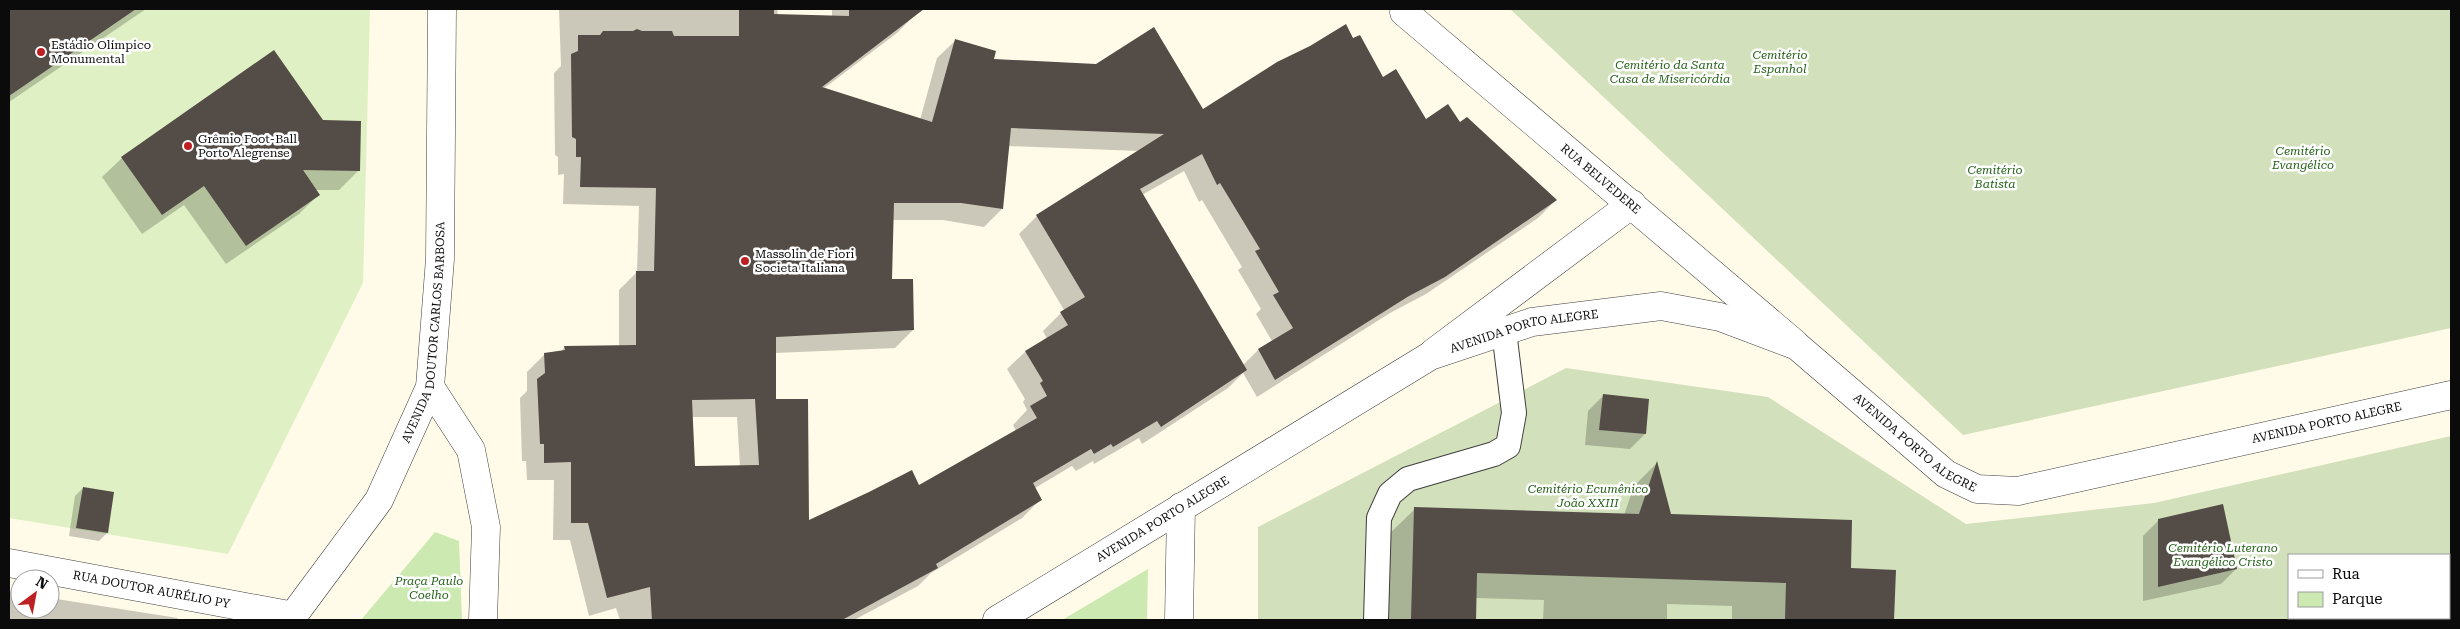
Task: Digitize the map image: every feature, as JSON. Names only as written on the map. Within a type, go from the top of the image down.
[{"type":"street","name":"AVENIDA DOUTOR CARLOS BARBOSA","points":[[292,618],[378,500],[430,387],[440,259],[442,9]]},
{"type":"street","name":"RUA BELVEDERE","points":[[1404,12],[1797,346]]},
{"type":"street","name":"AVENIDA PORTO ALEGRE","points":[[997,620],[1430,356],[1632,204]]},
{"type":"street","name":"AVENIDA PORTO ALEGRE","points":[[1430,356],[1532,322],[1661,306],[1720,317],[1797,346],[1946,474],[1977,489],[2018,491],[2451,395]]},
{"type":"street","points":[[430,387],[471,450],[486,527],[483,620]]},
{"type":"street","points":[[1179,620],[1181,507]]},
{"type":"street","name":"RUA DOUTOR AURÉLIO PY","points":[[9,563],[292,618]]},
{"type":"lane","points":[[1376,620],[1379,518],[1390,494],[1408,479],[1494,454],[1508,446],[1514,413],[1504,331]]},
{"type":"green space","name":"Grêmio Foot-Ball Porto Alegrense","points":[[9,9],[370,9],[363,283],[228,554],[9,518]]},
{"type":"green space","points":[[1510,9],[2451,9],[2451,328],[1963,435]]},
{"type":"green space","name":"Cemitério Ecumênico João XXIII","points":[[1566,368],[1768,397],[1966,524],[2154,503],[2451,436],[2451,620],[1258,620],[1258,527]]},
{"type":"green space","name":"Praça Paulo Coelho","points":[[435,532],[459,541],[462,620],[361,620]]},
{"type":"green space","points":[[1148,569],[1147,620],[1062,620]]},
{"type":"building","name":"Estádio Olímpico Monumental","points":[[9,9],[136,9],[9,96]]},
{"type":"building","points":[[739,9],[774,9],[774,14],[849,16],[849,9],[924,9],[822,87],[932,122],[955,39],[996,51],[994,59],[1096,64],[1154,27],[1203,109],[1277,62],[1310,46],[1346,24],[1353,38],[1360,35],[1383,77],[1396,69],[1426,119],[1448,104],[1460,122],[1467,117],[1557,200],[1445,277],[1409,296],[1275,380],[1258,349],[1293,328],[1273,295],[1279,292],[1255,251],[1260,249],[1220,183],[1217,185],[1202,154],[1140,189],[1247,370],[1161,427],[1157,421],[1113,447],[1111,444],[1094,454],[1091,449],[1033,483],[1042,500],[936,564],[938,568],[842,620],[652,620],[650,587],[607,598],[588,523],[571,523],[571,462],[544,463],[544,444],[540,444],[537,379],[545,373],[544,353],[565,350],[564,346],[636,345],[636,271],[654,271],[656,188],[580,187],[581,157],[576,157],[576,139],[572,137],[571,54],[578,51],[578,35],[600,35],[603,31],[633,31],[637,29],[642,31],[672,31],[674,36],[739,36]],"holes":[[[1011,128],[1164,134],[1036,215],[1085,297],[1060,312],[1068,325],[1025,351],[1043,381],[1040,383],[1047,396],[1030,406],[1037,418],[919,485],[912,470],[809,520],[808,399],[776,399],[776,337],[914,330],[913,279],[892,279],[894,203],[961,203],[1003,209]],[[755,399],[759,465],[695,466],[692,400]]]},
{"type":"building","points":[[274,50],[323,120],[361,121],[360,171],[303,170],[320,195],[246,246],[204,186],[162,215],[121,157]]},
{"type":"building","points":[[1603,394],[1649,399],[1646,434],[1599,430]]},
{"type":"building","points":[[1657,461],[1671,514],[1852,520],[1851,568],[1896,570],[1894,620],[1785,620],[1786,583],[1477,573],[1476,620],[1411,620],[1414,507],[1639,514]]},
{"type":"building","points":[[83,487],[114,492],[108,533],[76,528]]},
{"type":"building","points":[[2223,504],[2237,569],[2158,587],[2158,519]]},
{"type":"place","name":"Estádio Olímpico Monumental","points":[[41,52]]},
{"type":"place","name":"Grêmio Foot-Ball Porto Alegrense","points":[[188,146]]},
{"type":"place","name":"Massolin de Fiori Societa Italiana","points":[[745,261]]},
{"type":"park label","name":"Cemitério Espanhol","points":[[1780,62]]},
{"type":"park label","name":"Cemitério da Santa Casa de Misericórdia","points":[[1670,72]]},
{"type":"park label","name":"Cemitério Evangélico","points":[[2303,158]]},
{"type":"park label","name":"Cemitério Batista","points":[[1995,177]]},
{"type":"park label","name":"Cemitério Luterano Evangélico Cristo","points":[[2223,555]]}]
